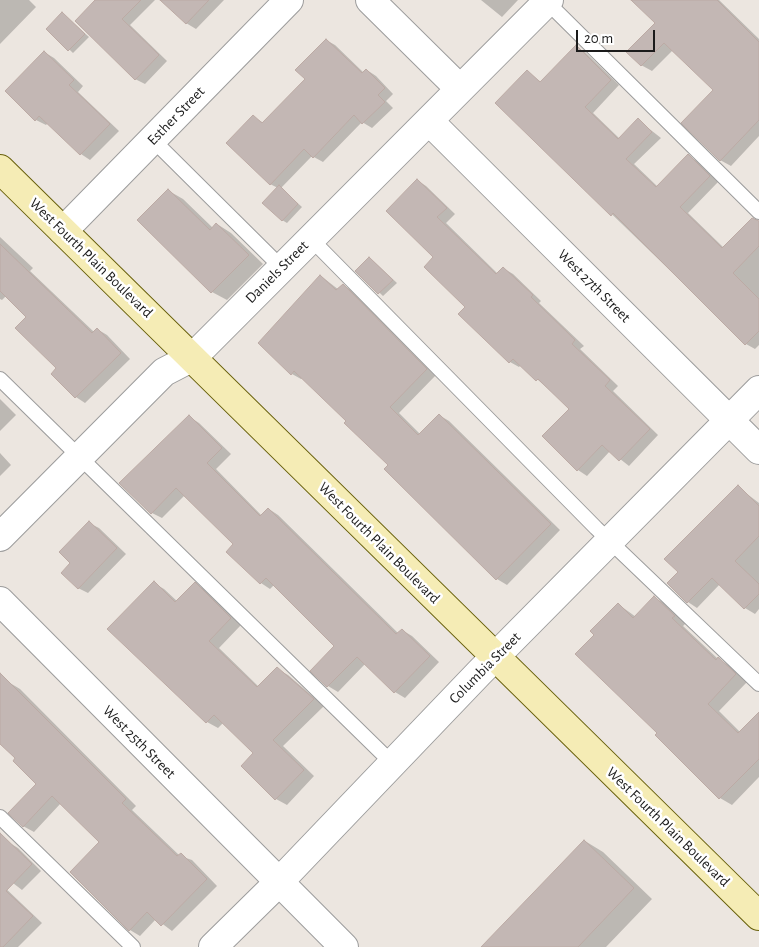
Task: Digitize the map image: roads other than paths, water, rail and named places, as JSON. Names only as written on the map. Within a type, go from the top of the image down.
[{"type":"main road","name":"West Fourth Plain Boulevard","points":[[0,169],[759,916]]},
{"type":"street","name":"Esther Street","points":[[63,231],[289,0]]},
{"type":"street","points":[[370,0],[460,89]]},
{"type":"street","name":"Daniels Street","points":[[0,537],[164,372],[193,357],[548,1]]},
{"type":"street","name":"West 27th Street","points":[[428,121],[759,450]]},
{"type":"street","name":"Columbia Street","points":[[213,947],[278,883],[495,657],[759,390]]},
{"type":"street","name":"West 25th Street","points":[[0,601],[278,883],[344,947]]},
{"type":"lane","points":[[548,1],[759,212]]},
{"type":"lane","points":[[153,140],[282,268]]},
{"type":"lane","points":[[310,239],[609,541],[759,684]]},
{"type":"lane","points":[[0,378],[392,763]]},
{"type":"lane","points":[[0,817],[132,947]]}]
